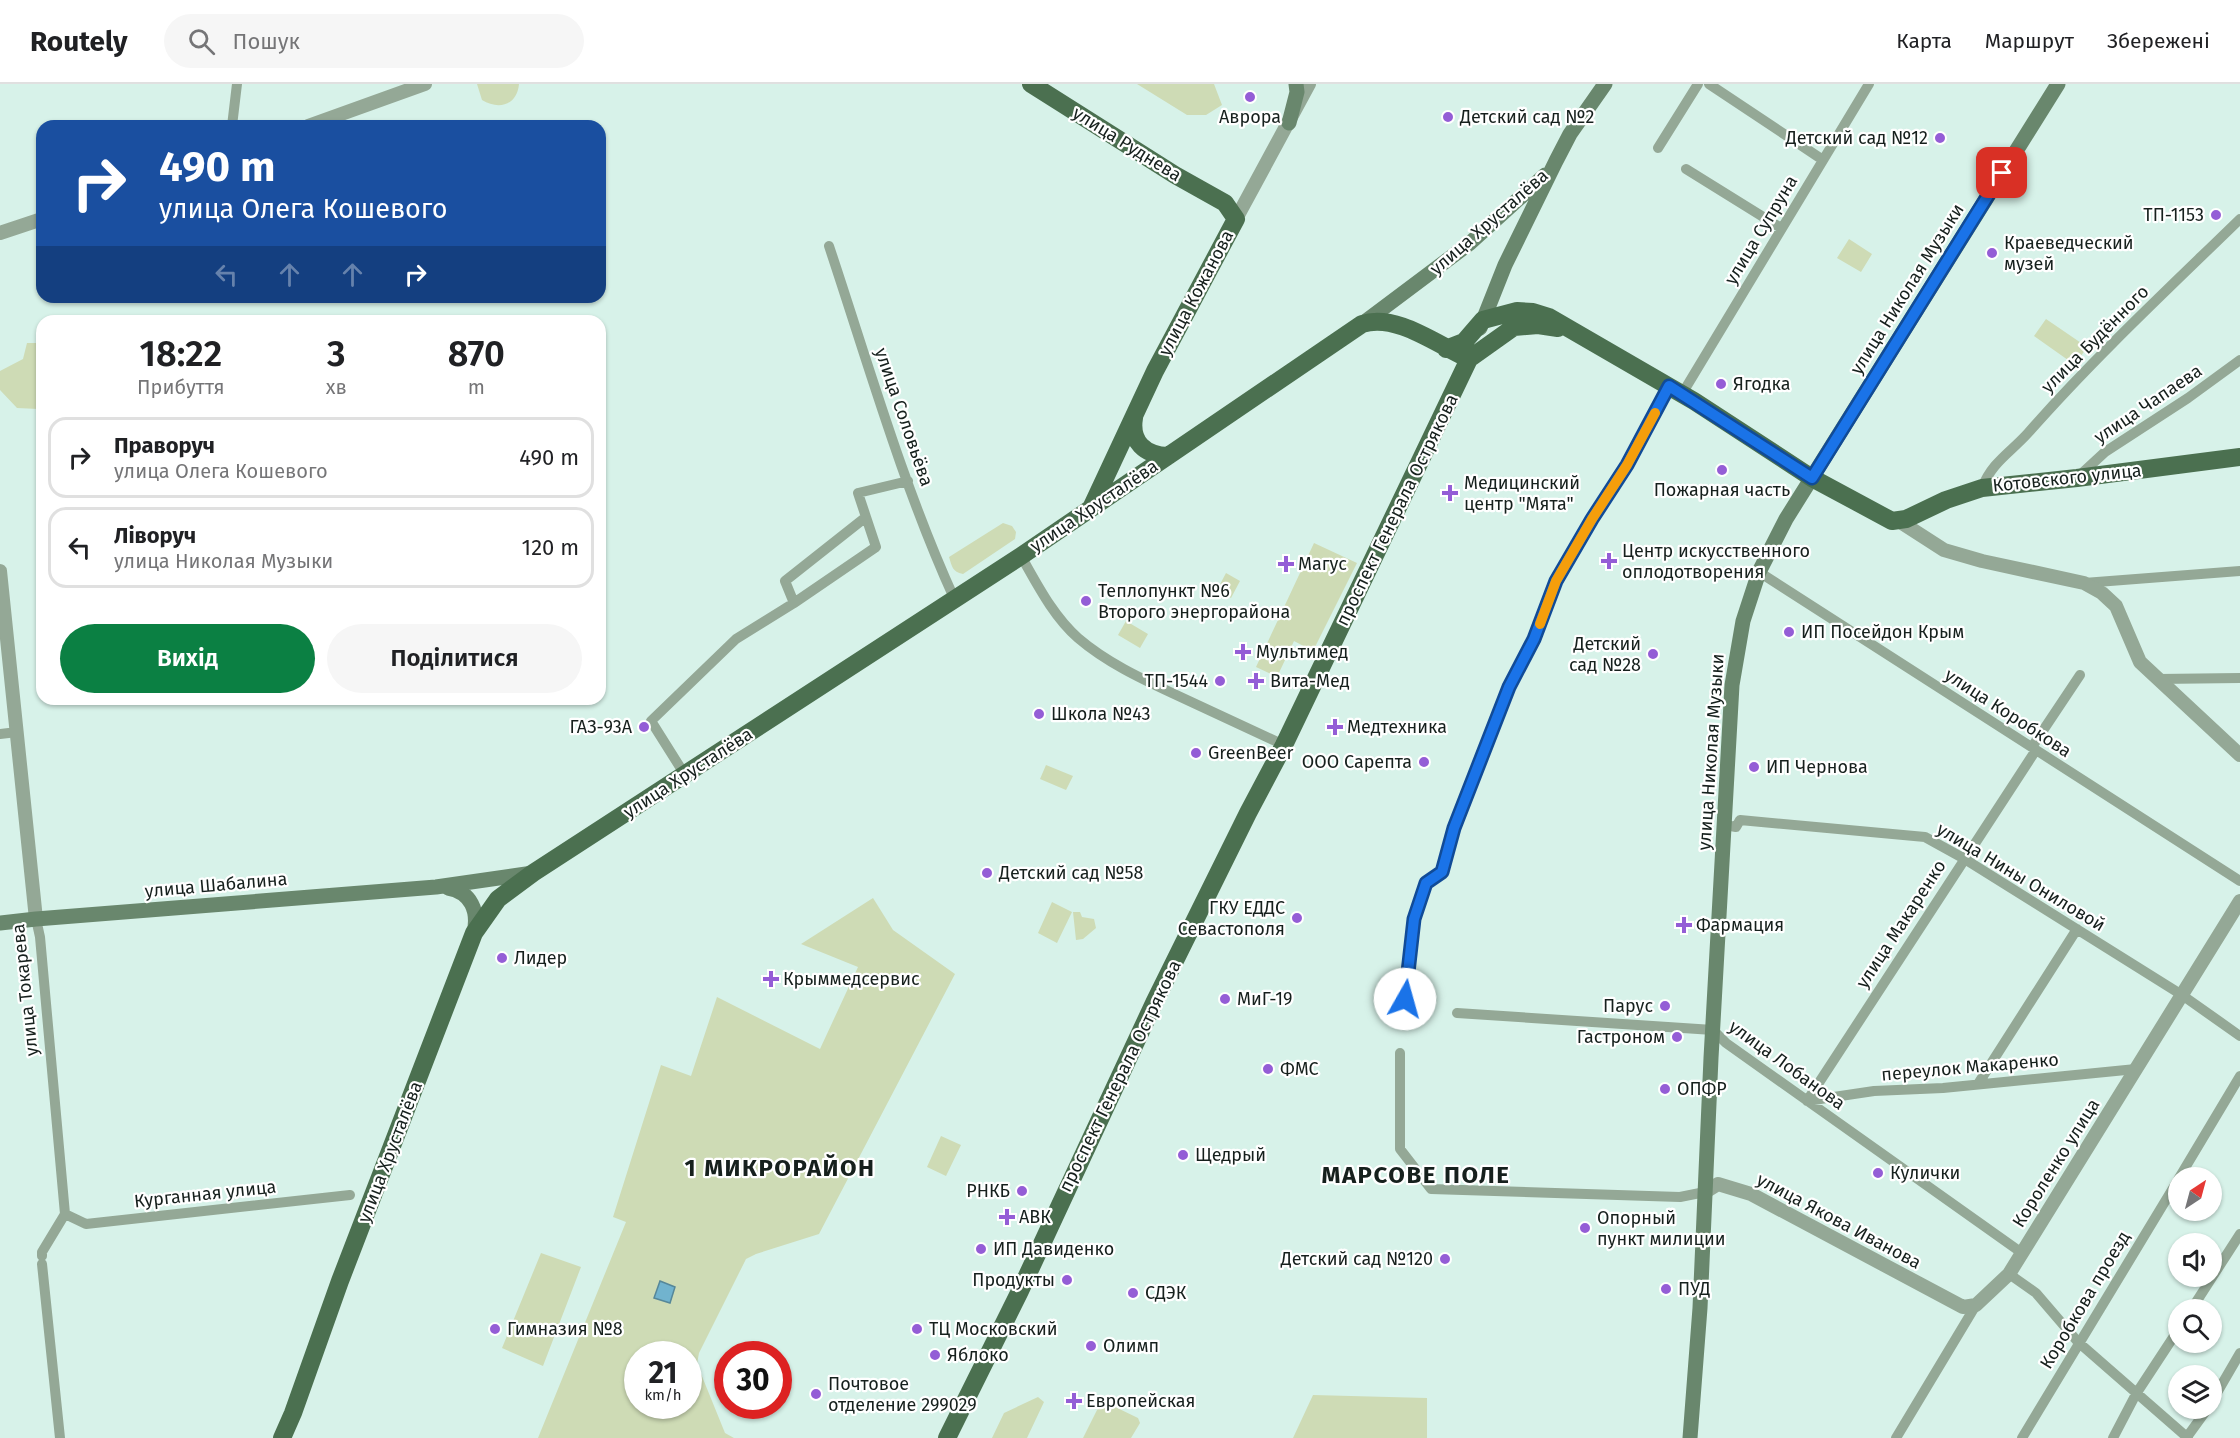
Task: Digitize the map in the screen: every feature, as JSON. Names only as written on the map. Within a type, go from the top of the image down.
[{"type":"main road","name":"улица Руднева","points":[[1031,84],[1175,175],[1235,209]]},
{"type":"main road","points":[[1288,123],[1297,92],[1296,84]]},
{"type":"main road","points":[[1499,321],[1493,295],[1505,265],[1570,135],[1605,84]]},
{"type":"main road","name":"улица Николая Музыки","points":[[1690,1438],[1700,1308],[1713,1030],[1735,656],[1743,621],[1759,572],[1786,519],[2058,84]]},
{"type":"main road","name":"улица Хрусталёва","points":[[282,1438],[474,933],[498,899],[533,873],[1021,556],[1362,324],[1470,243],[1546,174],[1556,161]]},
{"type":"main road","name":"улица Кожанова","points":[[1092,507],[1120,442],[1235,209]]},
{"type":"main road","points":[[1446,349],[1464,342],[1517,311],[1533,312],[1549,317],[1676,390],[1812,478],[1885,518],[1899,521]]},
{"type":"main road","points":[[1362,324],[1372,320],[1394,323],[1469,359]]},
{"type":"main road","points":[[1469,359],[1499,321]]},
{"type":"main road","points":[[1469,359],[1499,321]]},
{"type":"main road","name":"проспект Генерала Острякова","points":[[947,1438],[1020,1291],[1154,1003],[1248,813],[1284,746],[1469,359]]},
{"type":"main road","points":[[1134,414],[1132,427],[1135,440],[1143,450],[1155,455],[1168,456]]},
{"type":"main road","points":[[1120,442],[1122,453],[1128,462],[1136,469],[1145,472]]},
{"type":"main road","name":"Котовского улица","points":[[1899,521],[1946,500],[1982,488],[2240,457]]},
{"type":"main road","name":"улица Шабалина","points":[[0,923],[436,887],[533,873]]},
{"type":"main road","name":"улица Шабалина","points":[[464,884],[489,890],[498,899]]},
{"type":"main road","name":"улица Шабалина","points":[[436,887],[459,890],[470,899],[476,914],[474,933]]},
{"type":"street","points":[[233,120],[237,84]]},
{"type":"street","points":[[325,120],[425,84]]},
{"type":"street","name":"улица Кожанова","points":[[1235,209],[1310,84]]},
{"type":"street","points":[[1658,148],[1698,84]]},
{"type":"street","points":[[1709,84],[1823,160]]},
{"type":"street","name":"улица Супруна","points":[[1404,1009],[1414,919],[1426,883],[1442,872],[1454,828],[1509,687],[1534,639],[1556,581],[1592,519],[1781,228],[1869,84]]},
{"type":"street","points":[[1686,169],[1781,228]]},
{"type":"street","name":"улица Будённого","points":[[1982,488],[1988,473],[1995,464],[2012,452],[2077,378],[2240,219]]},
{"type":"street","points":[[0,233],[36,221]]},
{"type":"street","name":"улица Соловьёва","points":[[829,246],[908,481],[936,559],[954,598]]},
{"type":"street","name":"улица Чапаева","points":[[2077,478],[2105,452],[2188,398],[2240,360]]},
{"type":"street","points":[[685,775],[651,722],[736,639],[876,547],[858,493],[908,481]]},
{"type":"street","points":[[794,603],[785,581],[866,517]]},
{"type":"street","points":[[1899,521],[1944,550],[1982,561],[2084,583],[2240,571]]},
{"type":"street","points":[[1021,556],[1062,621],[1096,652],[1134,675],[1284,746]]},
{"type":"street","name":"улица Токарева","points":[[0,571],[36,919],[40,937],[64,1214]]},
{"type":"street","name":"улица Коробкова","points":[[1759,572],[2240,881]]},
{"type":"street","points":[[2084,583],[2102,593],[2116,606],[2140,662],[2240,755]]},
{"type":"street","name":"улица Макаренко","points":[[1807,1101],[1963,858],[2034,753],[2034,744],[2080,675]]},
{"type":"street","points":[[2158,679],[2240,678]]},
{"type":"street","points":[[0,734],[17,732]]},
{"type":"street","name":"улица Нины Ониловой","points":[[1725,825],[1736,827],[1740,820],[1925,837],[1963,858],[2182,995],[2240,1036]]},
{"type":"street","name":"Короленко улица","points":[[1896,1438],[1976,1305],[2009,1274],[2240,901]]},
{"type":"street","points":[[1978,1084],[2077,929]]},
{"type":"street","name":"улица Лобанова","points":[[1457,1013],[1713,1030],[1726,1043],[2022,1253]]},
{"type":"street","name":"улица Якова Иванова","points":[[1400,1053],[1400,1149],[1431,1189],[1680,1197],[1705,1192],[1718,1184],[1751,1194],[1963,1307],[1976,1305]]},
{"type":"street","name":"переулок Макаренко","points":[[1807,1101],[1874,1091],[2136,1069]]},
{"type":"street","name":"Коробкова проезд","points":[[2186,1167],[2240,1077]]},
{"type":"street","name":"Курганная улица","points":[[64,1214],[86,1224],[350,1195]]},
{"type":"street","name":"Коробкова проезд","points":[[2022,1438],[2168,1197]]},
{"type":"street","points":[[60,1438],[42,1252],[64,1214]]},
{"type":"street","points":[[2198,1299],[2240,1234]]},
{"type":"street","points":[[2009,1274],[2036,1293],[2078,1342],[2187,1438],[2200,1419]]},
{"type":"street","points":[[2113,1438],[2136,1394],[2168,1345]]},
{"type":"street","points":[[2222,1384],[2240,1353]]},
{"type":"green space","points":[[477,84],[519,84],[515,97],[511,101],[494,105],[482,100]]},
{"type":"green space","points":[[1137,84],[1214,84],[1222,105],[1206,115],[1187,115]]},
{"type":"green space","points":[[1849,239],[1872,254],[1861,272],[1837,258]]},
{"type":"green space","points":[[2046,319],[2087,347],[2075,365],[2034,336]]},
{"type":"green space","points":[[27,343],[36,343],[36,409],[17,408],[0,390],[0,371],[23,359]]},
{"type":"green space","points":[[1003,523],[1012,526],[1016,532],[1015,539],[963,574],[955,570],[949,557]]},
{"type":"green space","points":[[1314,543],[1357,563],[1313,651],[1294,641],[1277,677],[1256,667]]},
{"type":"green space","points":[[1226,573],[1240,581],[1231,598],[1217,590]]},
{"type":"green space","points":[[1126,621],[1148,634],[1140,648],[1118,635]]},
{"type":"green space","points":[[1046,765],[1073,776],[1066,790],[1040,779]]},
{"type":"green space","points":[[873,898],[893,930],[955,974],[819,1234],[746,1259],[702,1347],[702,1341],[624,1341],[624,1419],[702,1419],[702,1376],[714,1406],[714,1419],[719,1419],[725,1433],[734,1438],[538,1438],[626,1222],[613,1217],[661,1065],[691,1076],[717,997],[820,1049],[858,967],[801,944]]},
{"type":"green space","points":[[1052,902],[1072,912],[1057,943],[1038,933]]},
{"type":"green space","points":[[1073,912],[1080,912],[1082,917],[1094,919],[1096,928],[1083,939],[1076,940]]},
{"type":"green space","points":[[941,1136],[961,1145],[946,1176],[927,1167]]},
{"type":"green space","points":[[541,1253],[581,1267],[543,1366],[502,1348]]},
{"type":"green space","points":[[1313,1395],[1427,1398],[1427,1438],[1293,1438]]},
{"type":"green space","points":[[1038,1397],[1044,1402],[1027,1438],[992,1438],[1004,1413]]},
{"type":"green space","points":[[1107,1403],[1138,1418],[1140,1423],[1131,1438],[1083,1438],[1098,1408]]},
{"type":"water","points":[[660,1281],[675,1287],[670,1303],[654,1298]]},
{"type":"slow traffic","points":[[1540,624],[1556,581],[1627,465],[1655,413]]},
{"type":"place","name":"Аврора","points":[[1250,97]]},
{"type":"place","name":"Детский сад №2","points":[[1448,117]]},
{"type":"place","name":"Детский сад №12","points":[[1940,138]]},
{"type":"place","name":"ТП-1153","points":[[2216,215]]},
{"type":"place","name":"Краеведческий музей","points":[[1992,253]]},
{"type":"place","name":"Ягодка","points":[[1721,384]]},
{"type":"place","name":"Пожарная часть","points":[[1722,470]]},
{"type":"place","name":"Медицинский центр \"Мята\"","points":[[1450,493]]},
{"type":"place","name":"Центр искусственного оплодотворения","points":[[1609,561]]},
{"type":"place","name":"Магус","points":[[1286,564]]},
{"type":"place","name":"Теплопункт №6 Второго энергорайона","points":[[1086,601]]},
{"type":"place","name":"ИП Посейдон Крым","points":[[1789,632]]},
{"type":"place","name":"Мультимед","points":[[1243,652]]},
{"type":"place","name":"Детский сад №28","points":[[1653,654]]},
{"type":"place","name":"ТП-1544","points":[[1220,681]]},
{"type":"place","name":"Вита-Мед","points":[[1256,681]]},
{"type":"place","name":"Школа №43","points":[[1039,714]]},
{"type":"place","name":"ГАЗ-93А","points":[[644,727]]},
{"type":"place","name":"Медтехника","points":[[1335,727]]},
{"type":"place","name":"GreenBeer","points":[[1196,753]]},
{"type":"place","name":"ООО Сарепта","points":[[1424,762]]},
{"type":"place","name":"ИП Чернова","points":[[1754,767]]},
{"type":"place","name":"Детский сад №58","points":[[987,873]]},
{"type":"place","name":"ГКУ ЕДДС Севастополя","points":[[1297,918]]},
{"type":"place","name":"Фармация","points":[[1684,925]]},
{"type":"place","name":"Лидер","points":[[502,958]]},
{"type":"place","name":"Крыммедсервис","points":[[771,979]]},
{"type":"place","name":"МиГ-19","points":[[1225,999]]},
{"type":"place","name":"Парус","points":[[1665,1006]]},
{"type":"place","name":"Гастроном","points":[[1677,1037]]},
{"type":"place","name":"ФМС","points":[[1268,1069]]},
{"type":"place","name":"ОПФР","points":[[1665,1089]]},
{"type":"place","name":"Щедрый","points":[[1183,1155]]},
{"type":"place","name":"Кулички","points":[[1878,1173]]},
{"type":"place","name":"РНКБ","points":[[1022,1191]]},
{"type":"place","name":"АВК","points":[[1007,1217]]},
{"type":"place","name":"Опорный пункт милиции","points":[[1585,1228]]},
{"type":"place","name":"ИП Давиденко","points":[[981,1249]]},
{"type":"place","name":"Детский сад №120","points":[[1445,1259]]},
{"type":"place","name":"Продукты","points":[[1067,1280]]},
{"type":"place","name":"ПУД","points":[[1666,1289]]},
{"type":"place","name":"СДЭК","points":[[1133,1293]]},
{"type":"place","name":"Гимназия №8","points":[[495,1329]]},
{"type":"place","name":"ТЦ Московский","points":[[917,1329]]},
{"type":"place","name":"Олимп","points":[[1091,1346]]},
{"type":"place","name":"Яблоко","points":[[935,1355]]},
{"type":"place","name":"Почтовое отделение 299029","points":[[816,1394]]},
{"type":"place","name":"Европейская","points":[[1074,1401]]},
{"type":"district","name":"1 МИКРОРАЙОН","points":[[780,1168]]},
{"type":"district","name":"МАРСОВЕ ПОЛЕ","points":[[1416,1175]]},
{"type":"route","points":[[1405,999],[1414,919],[1426,883],[1442,872],[1454,828],[1509,687],[1534,639],[1556,581],[1627,465],[1669,386],[1812,478],[2002,173]]}]
